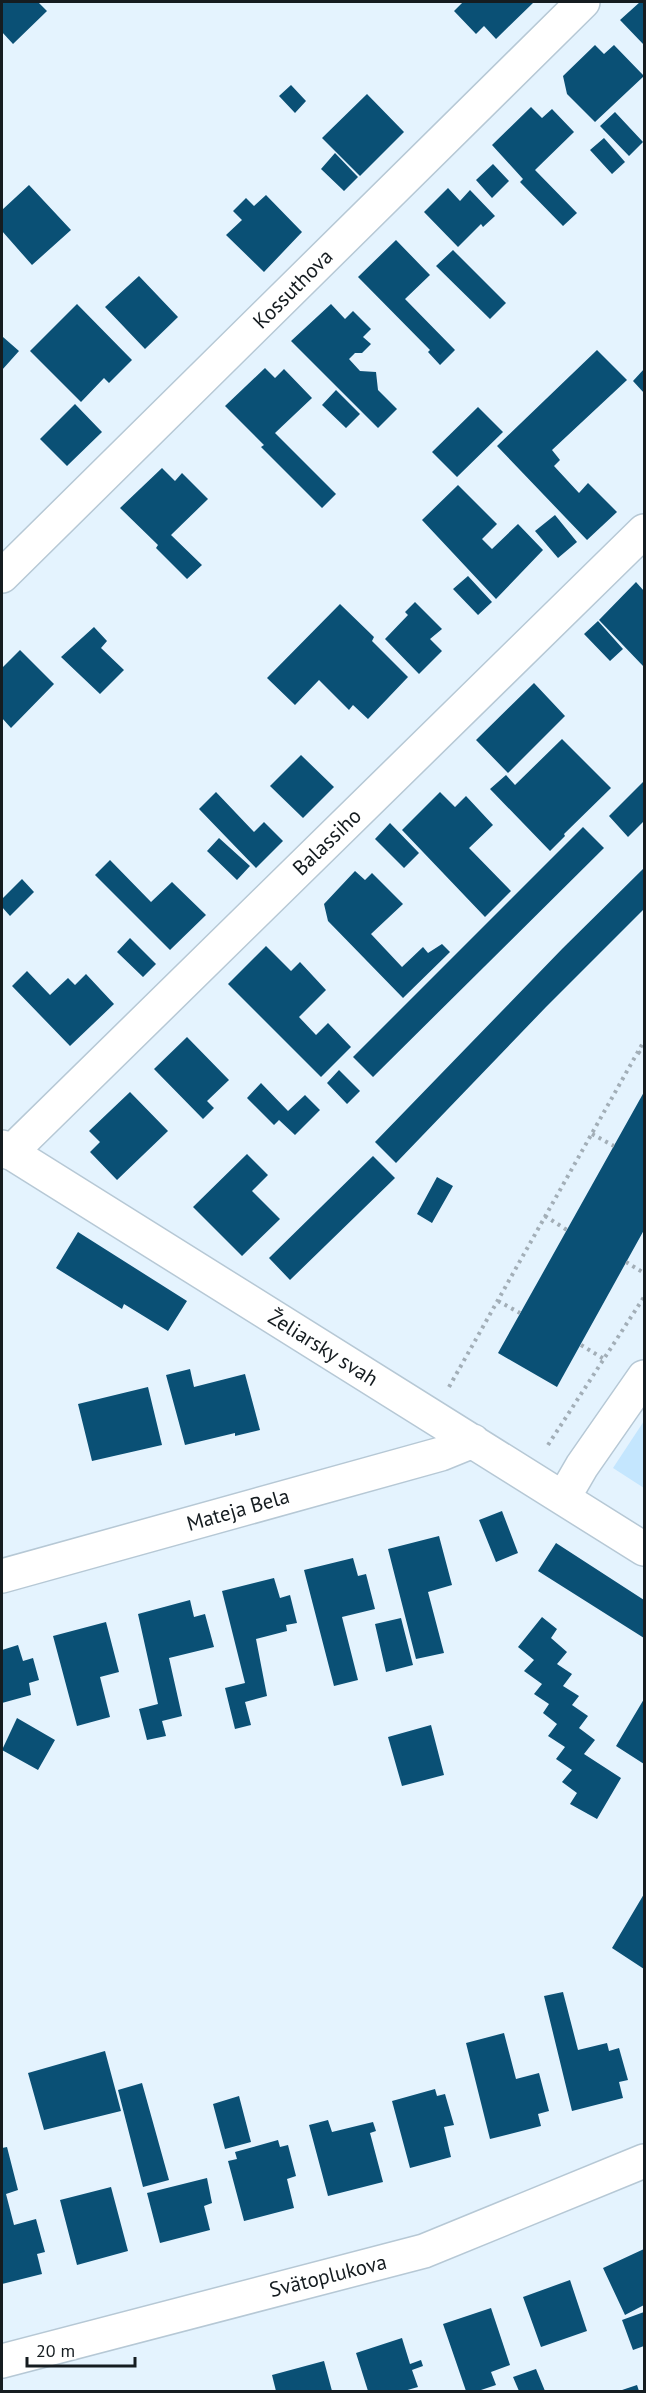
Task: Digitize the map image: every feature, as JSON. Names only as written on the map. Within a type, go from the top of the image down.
[{"type":"street","name":"Kossuthova","points":[[2,576],[583,2]]},
{"type":"street","name":"Balassiho","points":[[6,1150],[645,531]]},
{"type":"street","name":"Želiarsky svah","points":[[6,1150],[645,1548]]},
{"type":"street","points":[[564,1497],[582,1466],[645,1377]]},
{"type":"street","name":"Mateja Bela","points":[[2,1576],[441,1454],[473,1441]]},
{"type":"street","name":"Svätoplukova","points":[[2,2361],[424,2251],[645,2161]]},
{"type":"path","points":[[449,1387],[645,1041]]},
{"type":"path","points":[[638,1052],[645,1056]]},
{"type":"path","points":[[592,1134],[614,1146]]},
{"type":"path","points":[[545,1216],[567,1230]]},
{"type":"path","points":[[627,1263],[645,1273]]},
{"type":"path","points":[[548,1446],[645,1297]]},
{"type":"path","points":[[498,1300],[520,1313]]},
{"type":"path","points":[[581,1345],[604,1359]]},
{"type":"shaded area","points":[[644,1421],[644,1488],[613,1468]]},
{"type":"building","points":[[2,2],[38,2],[47,11],[13,44],[2,32]]},
{"type":"building","points":[[463,2],[534,2],[496,39],[484,26],[476,34],[454,11]]},
{"type":"building","points":[[640,2],[644,2],[644,45],[620,20]]},
{"type":"building","points":[[595,45],[604,54],[614,45],[644,76],[595,122],[567,94],[563,76]]},
{"type":"building","points":[[291,85],[306,101],[295,113],[279,96]]},
{"type":"building","points":[[367,94],[404,132],[360,176],[322,138]]},
{"type":"building","points":[[531,107],[542,118],[552,109],[574,132],[535,170],[577,213],[563,226],[520,182],[523,179],[492,145]]},
{"type":"building","points":[[615,112],[643,142],[629,156],[600,126]]},
{"type":"building","points":[[604,138],[625,162],[612,174],[590,150]]},
{"type":"building","points":[[335,153],[358,177],[344,191],[321,169]]},
{"type":"building","points":[[493,164],[509,181],[492,198],[476,180]]},
{"type":"building","points":[[29,185],[71,230],[32,265],[2,231],[2,210]]},
{"type":"building","points":[[448,188],[460,201],[470,190],[495,216],[483,227],[481,224],[458,247],[424,212]]},
{"type":"building","points":[[266,195],[302,232],[264,272],[226,235],[242,220],[233,211],[246,198],[254,206]]},
{"type":"building","points":[[396,240],[430,275],[405,299],[455,350],[440,365],[428,352],[430,350],[358,277]]},
{"type":"building","points":[[453,250],[506,303],[490,319],[436,266]]},
{"type":"building","points":[[139,276],[178,317],[145,349],[105,307]]},
{"type":"building","points":[[77,304],[132,360],[109,383],[104,378],[81,402],[30,351]]},
{"type":"building","points":[[331,304],[345,319],[353,311],[371,329],[363,337],[371,344],[362,353],[355,353],[349,359],[360,371],[376,372],[378,390],[397,409],[378,428],[291,341]]},
{"type":"building","points":[[3,337],[19,351],[2,370],[2,339]]},
{"type":"building","points":[[597,350],[627,380],[552,450],[560,460],[554,466],[579,493],[588,483],[617,512],[587,540],[497,446]]},
{"type":"building","points":[[265,368],[275,378],[284,369],[312,398],[275,433],[336,494],[322,508],[261,447],[264,445],[225,406]]},
{"type":"building","points":[[644,369],[644,393],[633,381]]},
{"type":"building","points":[[336,390],[360,414],[346,428],[322,405]]},
{"type":"building","points":[[75,404],[102,432],[67,466],[40,439]]},
{"type":"building","points":[[478,407],[503,432],[457,477],[432,452]]},
{"type":"building","points":[[162,468],[175,481],[182,473],[208,499],[171,535],[202,565],[187,579],[156,548],[158,545],[120,508]]},
{"type":"building","points":[[458,485],[497,524],[482,539],[492,549],[518,524],[543,550],[496,599],[422,520]]},
{"type":"building","points":[[555,515],[577,542],[558,558],[535,531]]},
{"type":"building","points":[[468,576],[492,602],[478,615],[453,589]]},
{"type":"building","points":[[636,582],[644,591],[644,667],[599,620]]},
{"type":"building","points":[[415,602],[442,629],[430,639],[442,651],[419,674],[385,639],[408,615],[405,612]]},
{"type":"building","points":[[340,604],[374,637],[372,641],[408,677],[368,719],[353,705],[349,710],[319,680],[295,705],[267,678]]},
{"type":"building","points":[[598,621],[623,649],[610,661],[584,634]]},
{"type":"building","points":[[94,627],[107,641],[101,648],[124,670],[100,694],[61,657]]},
{"type":"building","points":[[20,650],[54,684],[11,728],[2,718],[2,668]]},
{"type":"building","points":[[534,683],[565,716],[508,773],[476,740]]},
{"type":"building","points":[[562,739],[611,788],[550,851],[490,789],[506,775],[515,785]]},
{"type":"building","points":[[301,755],[334,787],[303,818],[270,786]]},
{"type":"building","points":[[644,781],[644,821],[628,837],[609,816]]},
{"type":"building","points":[[216,792],[254,832],[264,822],[283,841],[256,868],[199,809]]},
{"type":"building","points":[[440,792],[455,807],[466,796],[493,825],[469,848],[511,891],[485,917],[402,830]]},
{"type":"building","points":[[390,823],[419,853],[404,868],[375,839]]},
{"type":"building","points":[[583,827],[604,848],[373,1077],[353,1057]]},
{"type":"building","points":[[219,838],[250,866],[237,880],[207,851]]},
{"type":"building","points":[[110,860],[151,902],[172,882],[206,915],[170,950],[95,875]]},
{"type":"building","points":[[644,868],[644,909],[396,1163],[375,1142]]},
{"type":"building","points":[[355,871],[365,880],[372,873],[403,904],[371,934],[402,967],[423,947],[428,953],[442,944],[450,952],[403,998],[328,921],[324,904]]},
{"type":"building","points":[[22,879],[34,892],[10,916],[2,907],[2,899]]},
{"type":"building","points":[[130,938],[156,964],[143,977],[117,952]]},
{"type":"building","points":[[266,946],[291,971],[300,962],[326,990],[299,1017],[316,1035],[328,1023],[351,1047],[321,1077],[228,984]]},
{"type":"building","points":[[27,971],[50,995],[68,978],[75,985],[86,974],[114,1004],[70,1046],[12,986]]},
{"type":"building","points":[[187,1037],[229,1080],[207,1101],[214,1108],[203,1119],[154,1069]]},
{"type":"building","points":[[339,1070],[360,1091],[347,1104],[327,1083]]},
{"type":"building","points":[[261,1083],[288,1111],[305,1095],[320,1110],[295,1135],[279,1120],[274,1125],[247,1098]]},
{"type":"building","points":[[130,1092],[168,1131],[117,1180],[90,1152],[100,1142],[89,1131]]},
{"type":"building","points":[[644,1092],[644,1230],[557,1387],[498,1353]]},
{"type":"building","points":[[247,1154],[268,1175],[252,1191],[280,1219],[242,1256],[193,1207]]},
{"type":"building","points":[[373,1156],[395,1178],[290,1280],[269,1258]]},
{"type":"building","points":[[437,1177],[453,1186],[432,1223],[417,1214]]},
{"type":"building","points":[[78,1232],[187,1301],[168,1331],[124,1304],[122,1309],[56,1268]]},
{"type":"building","points":[[190,1369],[194,1387],[245,1374],[260,1430],[235,1436],[235,1433],[185,1445],[166,1375]]},
{"type":"building","points":[[148,1387],[162,1445],[92,1461],[78,1404]]},
{"type":"building","points":[[502,1511],[518,1553],[496,1562],[479,1520]]},
{"type":"building","points":[[439,1536],[452,1585],[428,1592],[444,1653],[416,1659],[388,1549]]},
{"type":"building","points":[[556,1543],[644,1600],[644,1638],[538,1571]]},
{"type":"building","points":[[353,1558],[358,1576],[366,1574],[375,1609],[342,1617],[358,1680],[334,1686],[304,1570]]},
{"type":"building","points":[[274,1578],[280,1598],[290,1595],[297,1623],[286,1625],[287,1631],[256,1639],[267,1696],[245,1702],[251,1725],[235,1729],[225,1688],[245,1683],[222,1591]]},
{"type":"building","points":[[190,1600],[194,1617],[205,1614],[214,1647],[169,1658],[182,1716],[162,1721],[166,1736],[147,1740],[139,1709],[158,1704],[138,1614]]},
{"type":"building","points":[[542,1617],[557,1629],[551,1638],[567,1652],[557,1664],[572,1674],[563,1686],[579,1696],[572,1705],[588,1716],[579,1728],[595,1740],[584,1754],[621,1778],[597,1819],[570,1804],[577,1793],[562,1782],[572,1770],[556,1759],[565,1747],[548,1736],[557,1724],[543,1713],[549,1704],[534,1694],[542,1684],[524,1671],[534,1660],[518,1647]]},
{"type":"building","points":[[401,1618],[413,1665],[386,1672],[375,1624]]},
{"type":"building","points":[[106,1622],[119,1672],[100,1677],[110,1717],[77,1726],[53,1636]]},
{"type":"building","points":[[18,1645],[23,1661],[33,1658],[39,1680],[29,1683],[31,1695],[2,1703],[2,1650]]},
{"type":"building","points":[[644,1699],[644,1764],[616,1746]]},
{"type":"building","points":[[17,1718],[55,1740],[38,1770],[2,1750]]},
{"type":"building","points":[[431,1725],[444,1775],[402,1786],[388,1737]]},
{"type":"building","points":[[644,1894],[644,1969],[612,1948]]},
{"type":"building","points":[[563,1992],[578,2050],[607,2043],[609,2051],[619,2048],[628,2080],[619,2082],[623,2098],[572,2111],[544,1996]]},
{"type":"building","points":[[504,2033],[516,2079],[539,2073],[549,2111],[538,2114],[541,2126],[490,2139],[466,2043]]},
{"type":"building","points":[[105,2051],[121,2111],[44,2130],[28,2073]]},
{"type":"building","points":[[142,2083],[169,2180],[143,2187],[118,2090]]},
{"type":"building","points":[[435,2089],[437,2096],[445,2094],[454,2125],[444,2127],[451,2157],[410,2168],[392,2101]]},
{"type":"building","points":[[239,2096],[251,2142],[225,2149],[213,2104]]},
{"type":"building","points":[[328,2120],[332,2132],[373,2122],[376,2131],[370,2133],[383,2182],[328,2196],[309,2125]]},
{"type":"building","points":[[278,2140],[280,2147],[288,2145],[296,2176],[287,2179],[294,2208],[244,2221],[228,2161],[237,2159],[235,2152]]},
{"type":"building","points":[[7,2147],[18,2190],[6,2194],[14,2225],[36,2219],[45,2252],[37,2254],[42,2274],[2,2284],[2,2148]]},
{"type":"building","points":[[207,2178],[212,2203],[204,2206],[210,2230],[160,2243],[147,2193]]},
{"type":"building","points":[[111,2187],[128,2251],[77,2265],[60,2200]]},
{"type":"building","points":[[644,2249],[644,2305],[625,2315],[603,2268]]},
{"type":"building","points":[[570,2280],[587,2331],[541,2347],[523,2297]]},
{"type":"building","points":[[491,2308],[510,2365],[491,2372],[496,2385],[478,2391],[466,2391],[443,2324]]},
{"type":"building","points":[[644,2312],[644,2346],[633,2350],[622,2320]]},
{"type":"building","points":[[402,2338],[410,2364],[421,2360],[423,2366],[412,2370],[418,2387],[404,2391],[368,2391],[356,2353]]},
{"type":"building","points":[[324,2361],[332,2391],[276,2391],[272,2375]]},
{"type":"building","points":[[536,2369],[545,2391],[519,2391],[513,2377]]},
{"type":"building","points":[[637,2385],[639,2391],[619,2391]]}]
